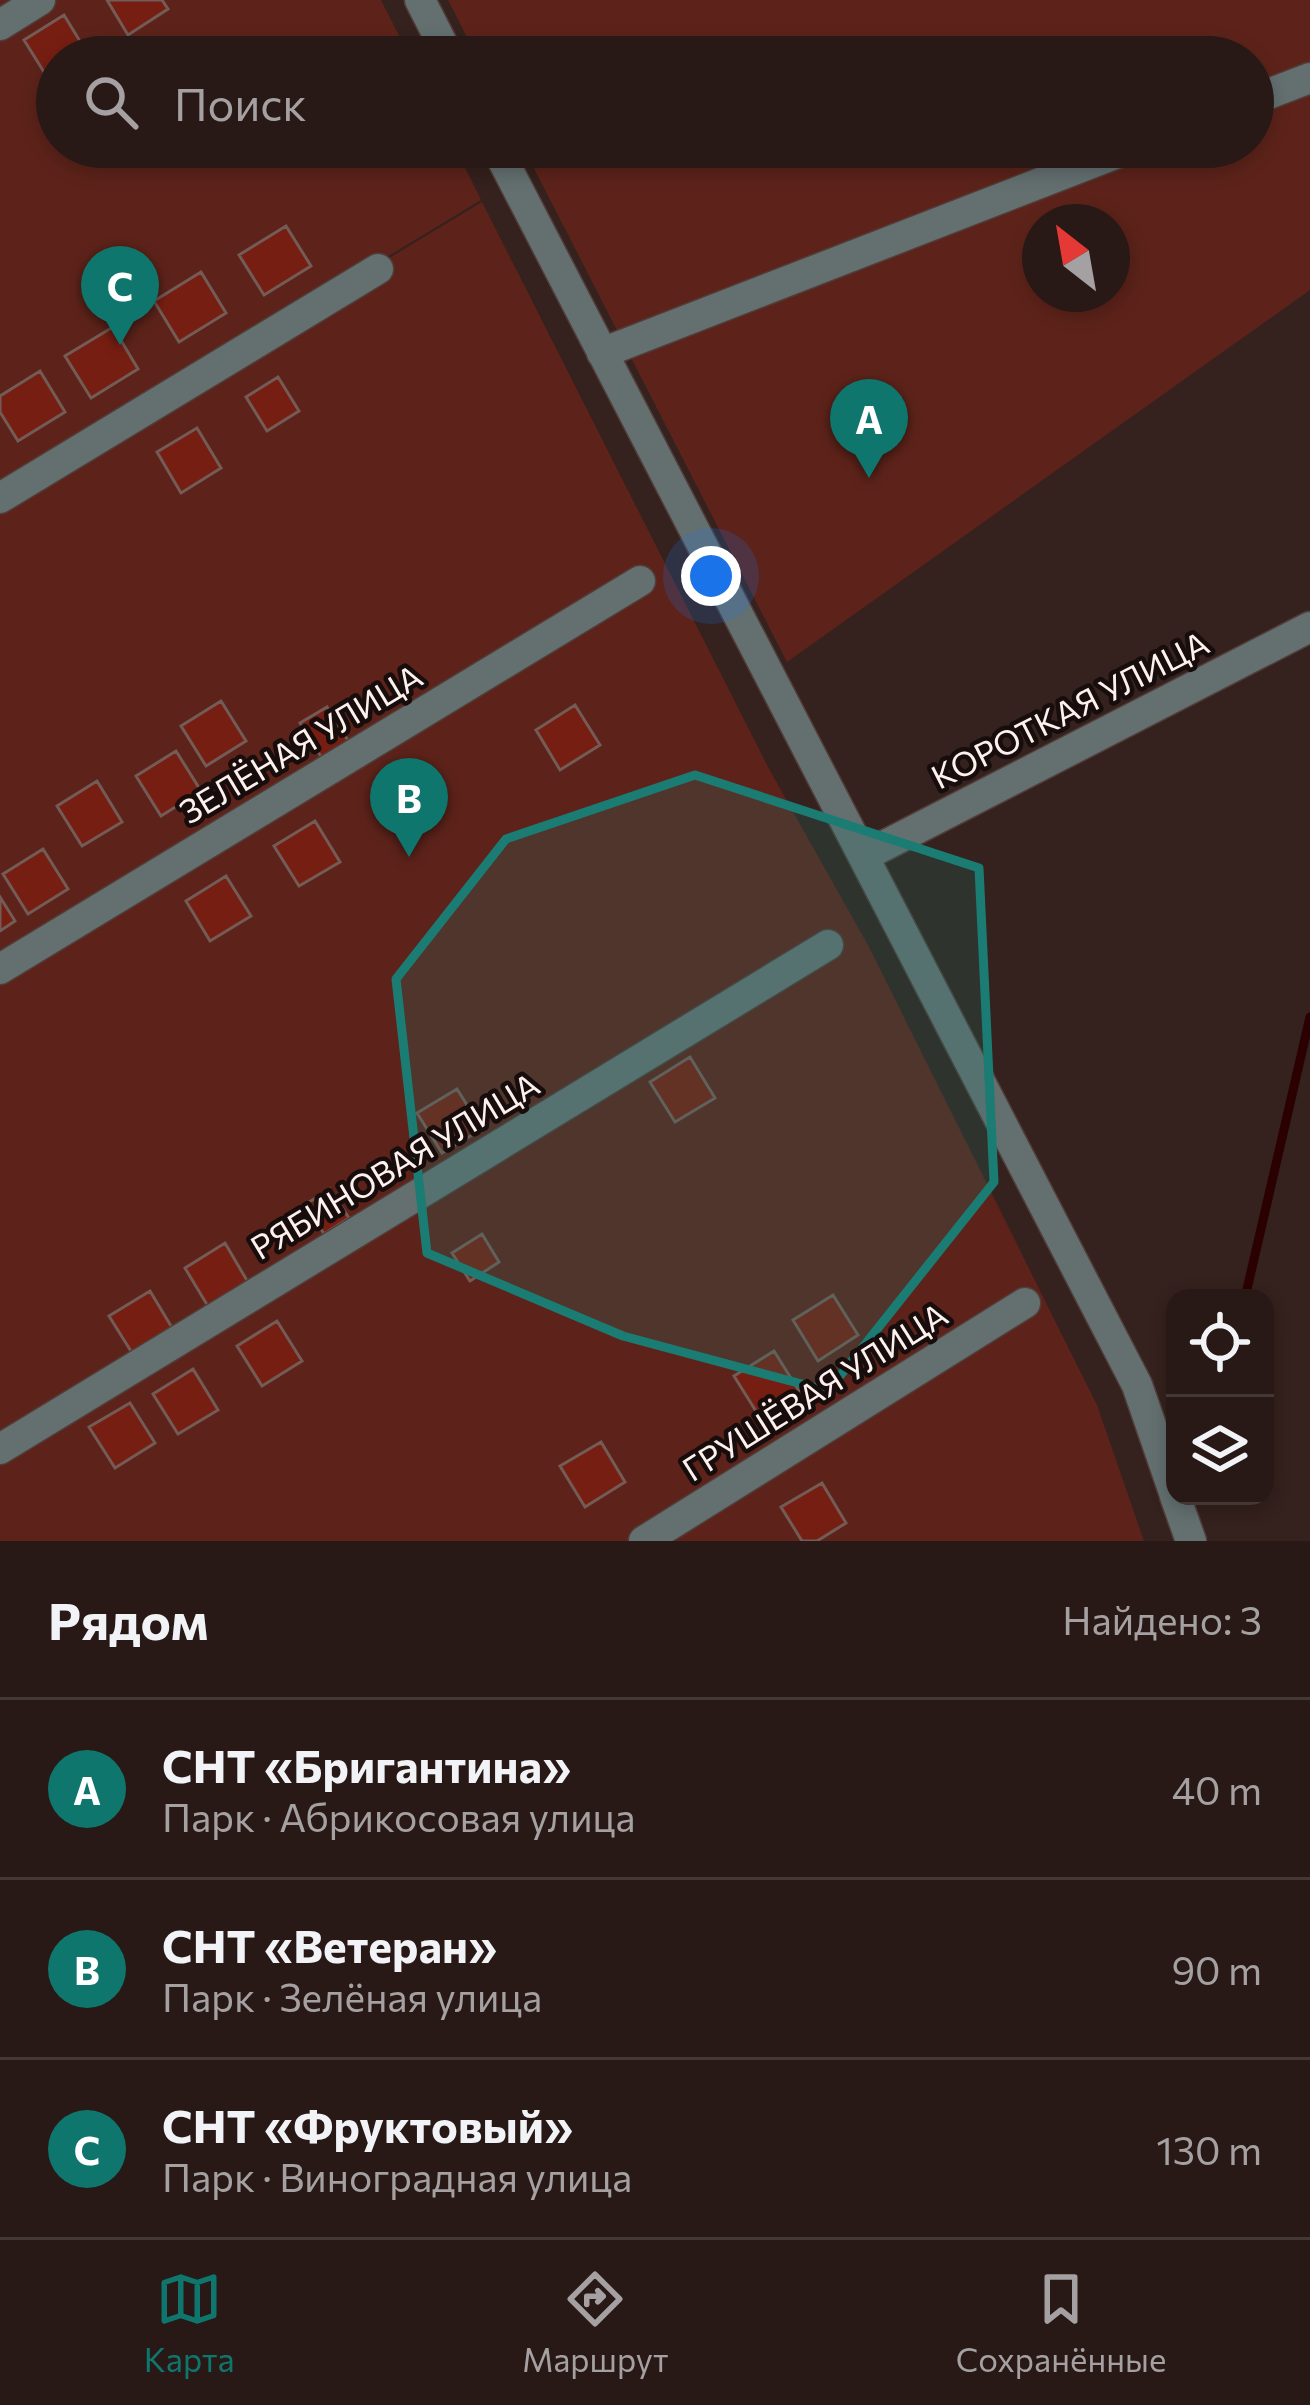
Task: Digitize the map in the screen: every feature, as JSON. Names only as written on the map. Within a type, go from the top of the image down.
[{"type":"street","points":[[0,25],[40,0]]},
{"type":"street","points":[[420,0],[438,36]]},
{"type":"street","points":[[1274,92],[1310,78]]},
{"type":"street","points":[[507,168],[1137,1385],[1166,1470]]},
{"type":"street","points":[[602,353],[1079,168]]},
{"type":"street","points":[[0,485],[376,265],[0,498]]},
{"type":"street","name":"ЗЕЛЁНАЯ УЛИЦА","points":[[0,969],[640,581]]},
{"type":"street","name":"КОРОТКАЯ УЛИЦА","points":[[863,856],[1310,627]]},
{"type":"street","name":"РЯБИНОВАЯ УЛИЦА","points":[[0,1449],[828,945]]},
{"type":"street","name":"ГРУШЁВАЯ УЛИЦА","points":[[644,1541],[1025,1304]]},
{"type":"street","points":[[1178,1505],[1191,1541]]},
{"type":"highlighted area","points":[[695,775],[979,868],[994,1182],[828,1391],[623,1336],[427,1253],[396,979],[506,839]]},
{"type":"shaded area","points":[[0,0],[381,0],[399,36],[36,36],[36,168],[465,168],[481,200],[0,491]]},
{"type":"shaded area","points":[[448,0],[1310,0],[1310,290],[787,662],[534,168],[1274,168],[1274,36],[466,36]]},
{"type":"shaded area","points":[[482,202],[768,767],[869,947],[1097,1405],[1144,1541],[0,1541],[0,493]]},
{"type":"building","points":[[107,0],[162,0],[168,9],[128,35]]},
{"type":"building","points":[[64,15],[77,36],[36,36],[36,59],[24,40]]},
{"type":"building","points":[[286,226],[311,266],[264,295],[239,255]]},
{"type":"building","points":[[201,272],[226,313],[179,342],[154,301]]},
{"type":"building","points":[[113,327],[138,369],[91,398],[65,356]]},
{"type":"building","points":[[40,371],[65,412],[18,441],[0,412],[0,396]]},
{"type":"building","points":[[278,377],[299,411],[267,431],[246,397]]},
{"type":"building","points":[[197,428],[221,468],[181,493],[157,452]]},
{"type":"building","points":[[221,701],[246,741],[206,766],[181,726]]},
{"type":"building","points":[[575,705],[600,745],[560,770],[536,730]]},
{"type":"building","points":[[327,707],[352,747],[325,763],[300,723]]},
{"type":"building","points":[[176,751],[201,791],[161,816],[136,776]]},
{"type":"building","points":[[97,781],[122,822],[82,846],[57,806]]},
{"type":"building","points":[[315,821],[340,862],[299,886],[274,846]]},
{"type":"building","points":[[43,849],[68,889],[28,914],[3,874]]},
{"type":"building","points":[[226,876],[251,916],[210,941],[186,901]]},
{"type":"building","points":[[0,897],[15,921],[0,931]]},
{"type":"building","points":[[690,1057],[715,1098],[675,1122],[650,1082]]},
{"type":"building","points":[[457,1089],[482,1129],[442,1153],[417,1113]]},
{"type":"building","points":[[330,1189],[349,1218],[324,1234],[306,1204]]},
{"type":"building","points":[[482,1234],[499,1262],[470,1281],[452,1253]]},
{"type":"building","points":[[225,1243],[249,1284],[209,1308],[185,1268]]},
{"type":"building","points":[[150,1291],[174,1331],[134,1356],[109,1316]]},
{"type":"building","points":[[833,1295],[858,1335],[818,1361],[793,1320]]},
{"type":"building","points":[[277,1321],[302,1361],[262,1386],[237,1346]]},
{"type":"building","points":[[774,1351],[799,1391],[759,1416],[734,1376]]},
{"type":"building","points":[[193,1369],[218,1410],[178,1434],[153,1394]]},
{"type":"building","points":[[130,1403],[155,1443],[115,1468],[89,1427]]},
{"type":"building","points":[[601,1442],[625,1482],[585,1507],[560,1466]]},
{"type":"building","points":[[822,1483],[846,1523],[817,1541],[802,1541],[781,1507]]},
{"type":"waterway","points":[[1247,1289],[1310,1017]]},
{"type":"place","name":"СНТ «Фруктовый»","points":[[120,345]]},
{"type":"place","name":"СНТ «Бригантина»","points":[[869,478]]},
{"type":"place","name":"СНТ «Ветеран»","points":[[409,857]]}]
